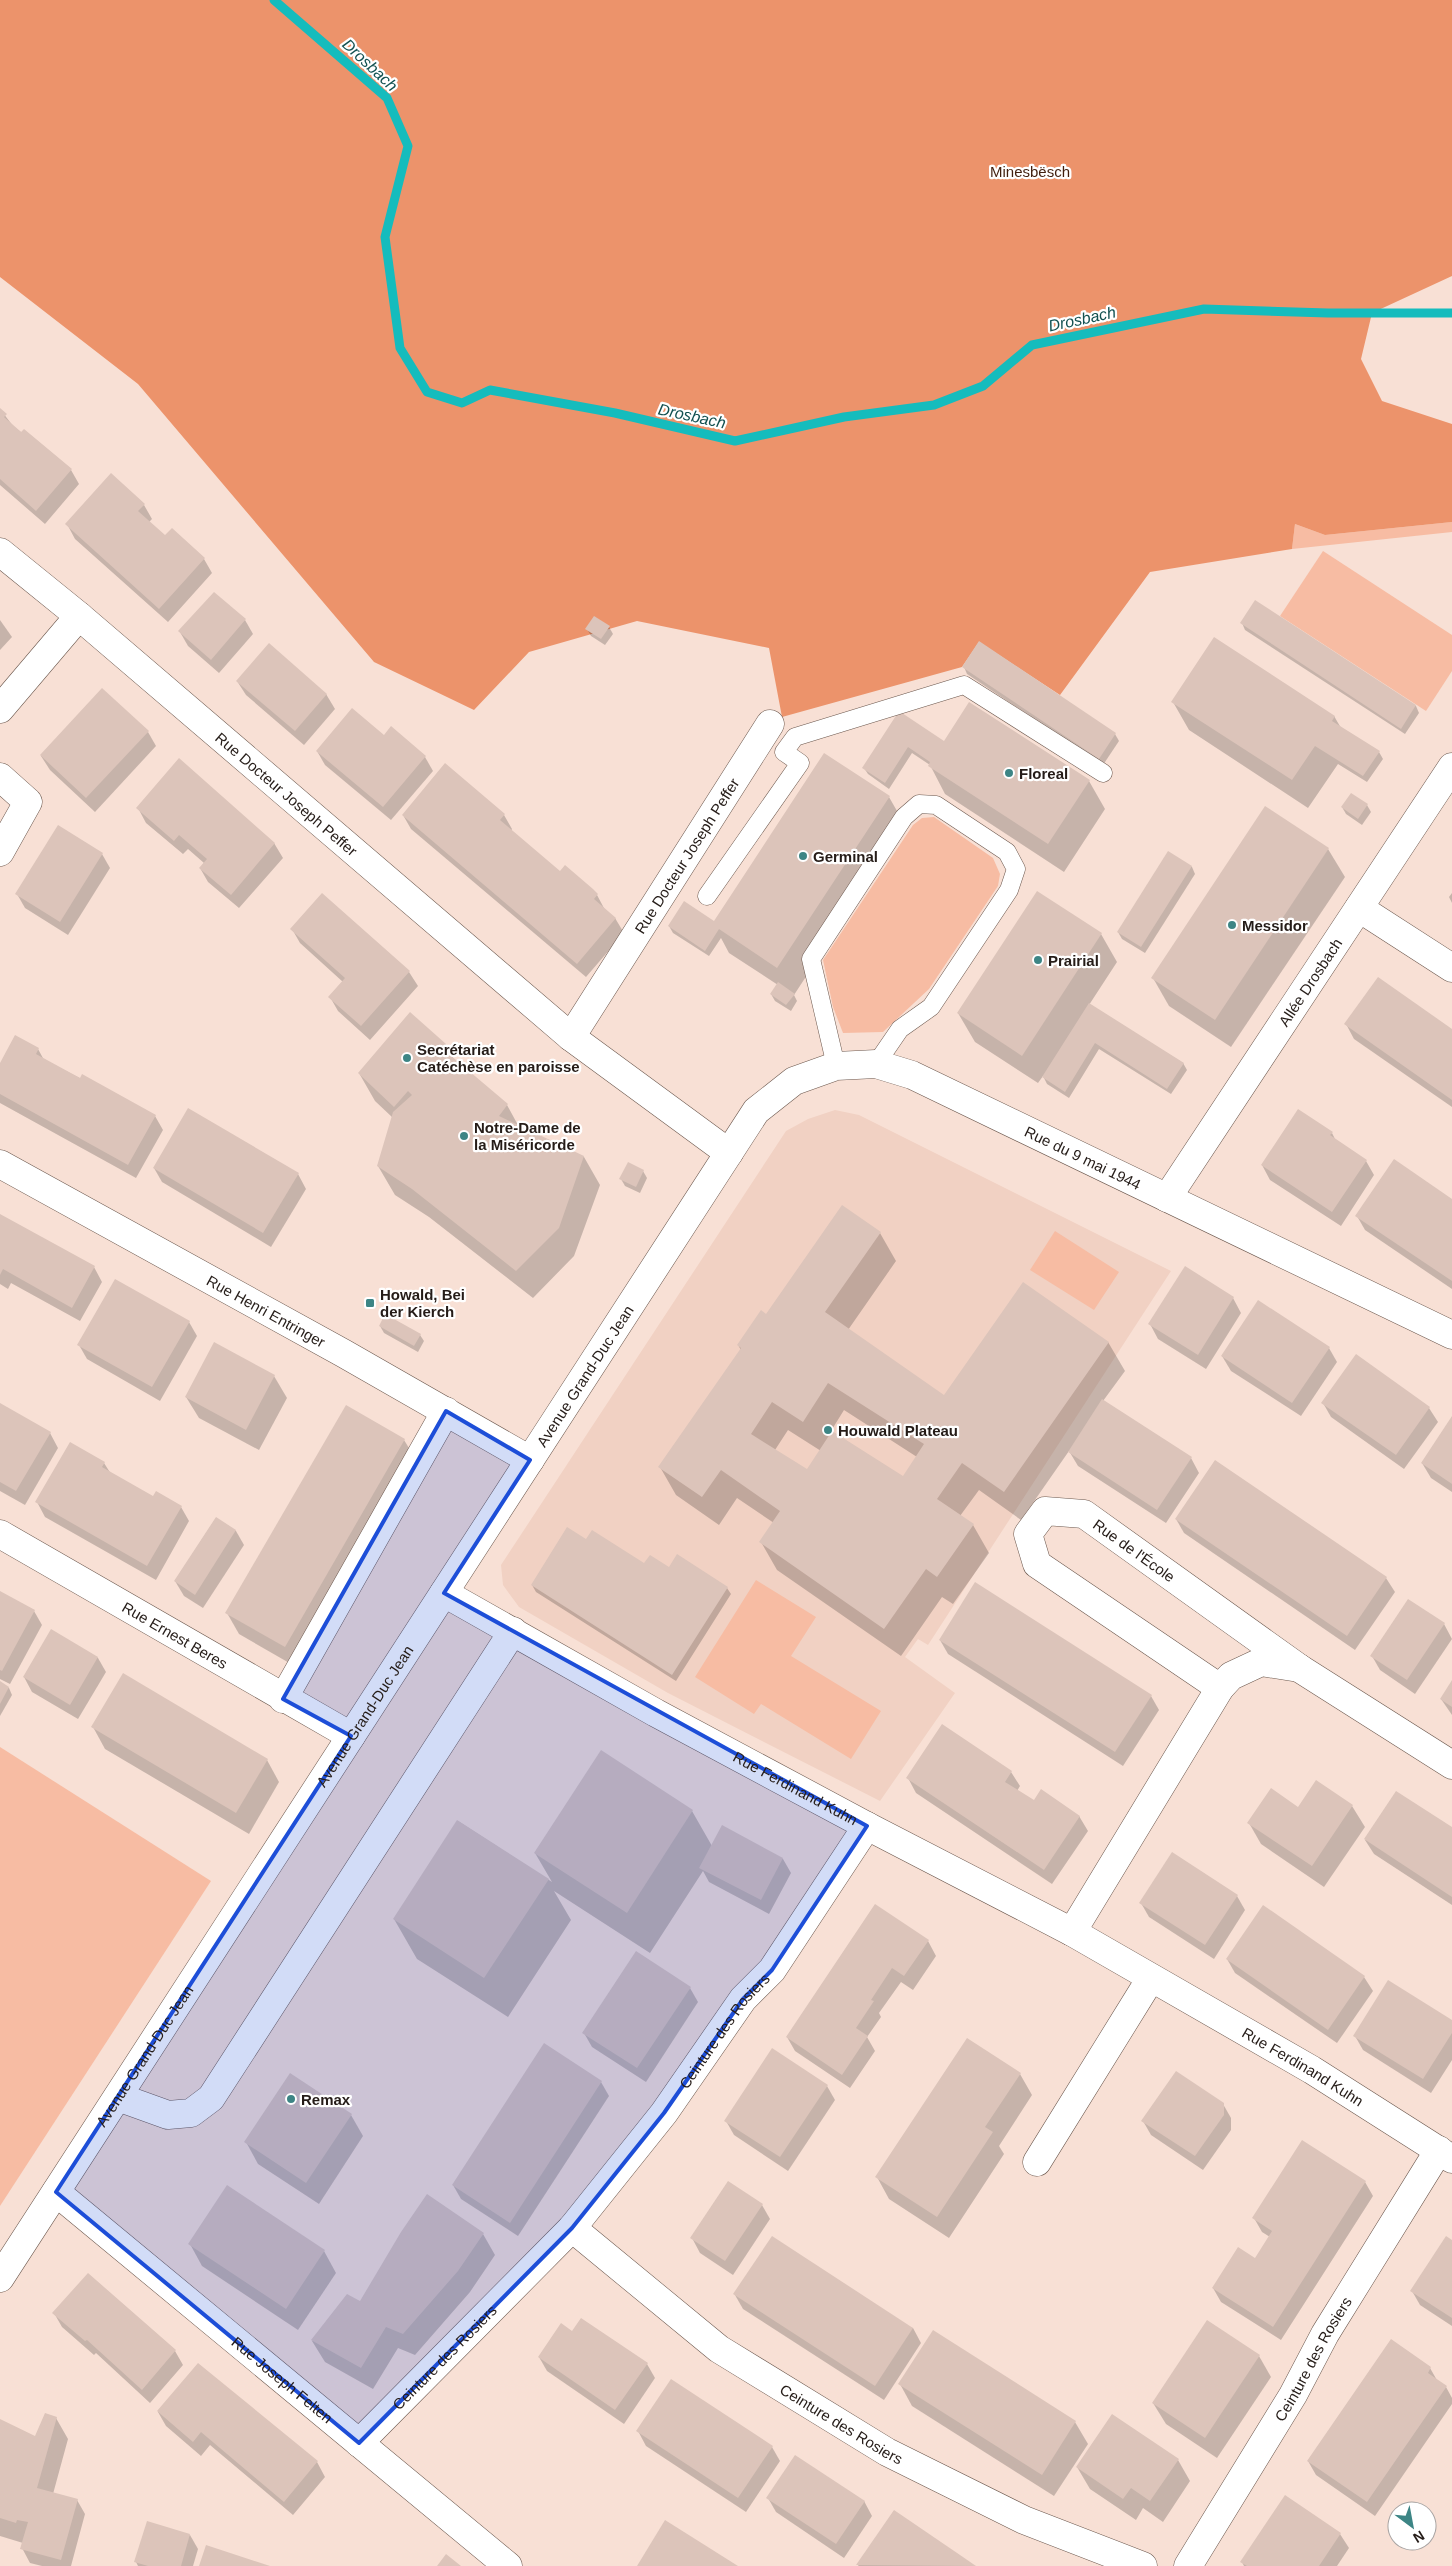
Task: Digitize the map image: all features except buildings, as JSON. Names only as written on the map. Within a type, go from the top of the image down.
[{"type":"street","name":"Rue Docteur Joseph Peffer","points":[[0,552],[79,616],[571,1037],[729,1153]]},
{"type":"street","points":[[0,709],[79,616]]},
{"type":"street","name":"Rue Docteur Joseph Peffer","points":[[571,1037],[770,724]]},
{"type":"street","name":"Allée Drosbach","points":[[1168,1198],[1452,767]]},
{"type":"street","points":[[0,777],[28,802],[0,852]]},
{"type":"street","points":[[1359,908],[1452,968]]},
{"type":"street","name":"Rue du 9 mai 1944","points":[[729,1153],[756,1111],[794,1081],[836,1066],[876,1064],[912,1075],[1452,1335]]},
{"type":"street","name":"Avenue Grand-Duc Jean","points":[[0,2278],[729,1153]]},
{"type":"street","name":"Rue Henri Entringer","points":[[0,1164],[530,1460]]},
{"type":"street","points":[[283,1699],[446,1412]]},
{"type":"street","name":"Rue de l'École","points":[[1220,1688],[1037,1564],[1028,1534],[1045,1511],[1084,1514],[1299,1668],[1452,1765]]},
{"type":"street","name":"Rue Ernest Beres","points":[[0,1534],[283,1699],[351,1736]]},
{"type":"street","name":"Rue Ferdinand Kuhn","points":[[444,1593],[656,1713],[867,1826],[1072,1932],[1312,2070],[1445,2155]]},
{"type":"street","points":[[118,2097],[168,2115],[190,2113],[211,2098],[513,1631]]},
{"type":"street","name":"Rue de l'École","points":[[1072,1932],[1220,1688],[1231,1676],[1261,1662],[1299,1668]]},
{"type":"street","name":"Ceinture des Rosiers","points":[[359,2443],[572,2228],[664,2113],[743,1999],[772,1970],[867,1826]]},
{"type":"street","points":[[1037,2162],[1151,1978]]},
{"type":"street","name":"Ceinture des Rosiers","points":[[1188,2566],[1293,2396],[1325,2334],[1445,2155]]},
{"type":"street","name":"Rue Joseph Felten","points":[[56,2192],[508,2566]]},
{"type":"street","name":"Ceinture des Rosiers","points":[[572,2228],[719,2349],[888,2452],[1024,2520],[1143,2566]]},
{"type":"lane","points":[[707,896],[800,763],[784,752],[795,737],[964,686],[1103,773]]},
{"type":"lane","points":[[770,724],[795,737]]},
{"type":"lane","points":[[836,1066],[811,959],[904,817],[919,804],[936,805],[1007,852],[1016,869],[1009,890],[931,1007],[900,1029],[876,1064]]},
{"type":"highlighted area","points":[[446,1411],[530,1460],[444,1593],[867,1826],[772,1970],[743,1999],[664,2113],[572,2228],[359,2443],[56,2192],[351,1736],[283,1699]]},
{"type":"shaded area","points":[[1452,522],[1452,532],[1292,549],[1295,524],[1325,535]]},
{"type":"shaded area","points":[[1323,551],[1452,635],[1452,671],[1426,711],[1280,616]]},
{"type":"shaded area","points":[[934,817],[993,858],[1000,874],[998,886],[929,989],[883,1032],[843,1033],[833,1007],[823,960],[913,825],[922,818]]},
{"type":"shaded area","name":"Houwald Plateau","points":[[835,1110],[859,1115],[1171,1271],[928,1645],[918,1639],[905,1657],[955,1693],[880,1801],[668,1693],[519,1607],[503,1585],[501,1565],[786,1131],[808,1119]]},
{"type":"shaded area","points":[[1055,1231],[1119,1272],[1094,1310],[1030,1270]]},
{"type":"shaded area","points":[[756,1580],[816,1617],[791,1656],[881,1711],[851,1759],[761,1704],[754,1714],[695,1677]]},
{"type":"shaded area","points":[[0,1747],[211,1881],[0,2206]]},
{"type":"green space","name":"Minesbësch","points":[[0,0],[1452,0],[1452,276],[1372,313],[1361,359],[1382,401],[1452,424],[1452,522],[1325,535],[1295,524],[1292,549],[1150,572],[1060,695],[979,642],[962,667],[782,717],[769,648],[637,621],[529,652],[474,710],[374,662],[138,384],[0,277]]},
{"type":"waterway","name":"Drosbach","points":[[274,0],[387,98],[408,146],[385,237],[400,348],[427,392],[462,403],[490,390],[615,413],[735,441],[844,417],[934,405],[983,386],[1032,345],[1204,309],[1328,313],[1452,313]]},
{"type":"place","name":"Floreal","points":[[1009,773]]},
{"type":"place","name":"Germinal","points":[[803,856]]},
{"type":"place","name":"Messidor","points":[[1232,925]]},
{"type":"place","name":"Prairial","points":[[1038,960]]},
{"type":"place","name":"Secrétariat Catéchèse en paroisse","points":[[407,1058]]},
{"type":"place","name":"Notre-Dame de la Miséricorde","points":[[464,1136]]},
{"type":"place","name":"Howald, Bei der Kierch","points":[[370,1303]]},
{"type":"place","name":"Houwald Plateau","points":[[828,1430]]},
{"type":"place","name":"Remax","points":[[291,2099]]}]
